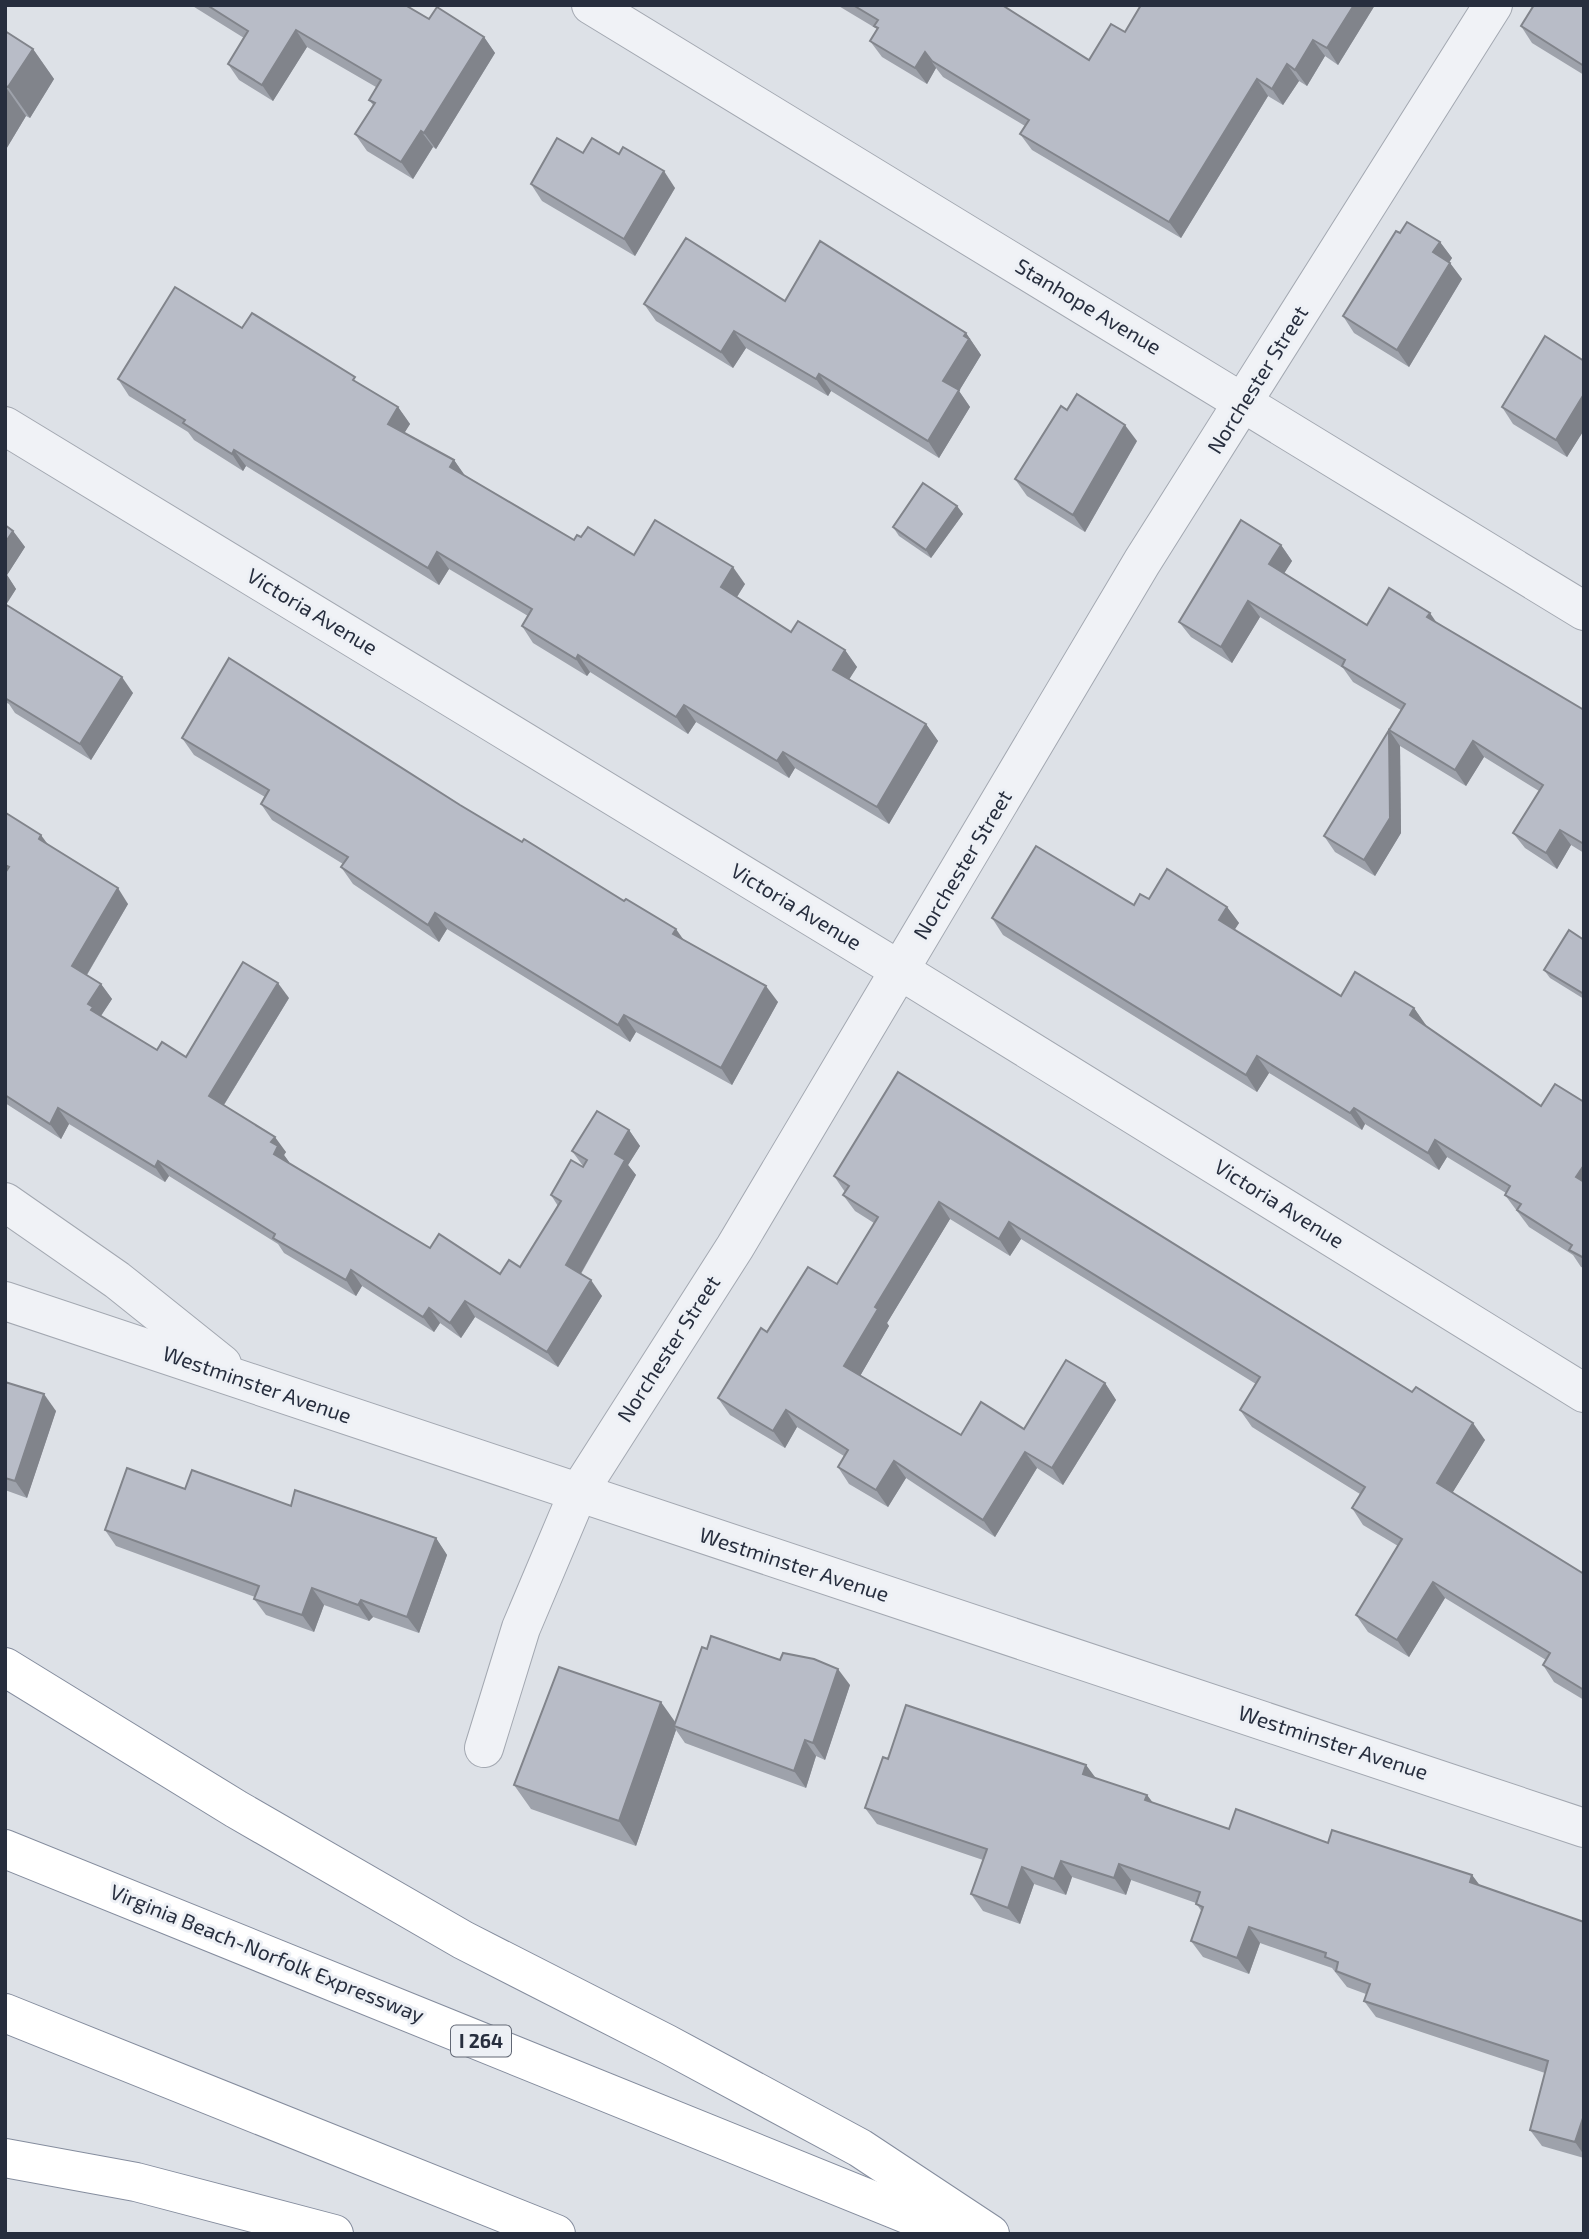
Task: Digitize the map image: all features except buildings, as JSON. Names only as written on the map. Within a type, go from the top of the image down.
[{"type":"highway","points":[[5,1667],[236,1810],[463,1940],[667,2044],[860,2148],[990,2234]]},
{"type":"highway","name":"Virginia Beach-Norfolk Expressway","points":[[5,1849],[956,2234]]},
{"type":"highway","points":[[5,2013],[556,2234]]},
{"type":"highway","points":[[5,2158],[136,2182],[334,2234]]},
{"type":"street","name":"Stanhope Avenue","points":[[591,5],[1584,611]]},
{"type":"street","name":"Norchester Street","points":[[484,1748],[521,1628],[578,1493],[735,1247],[1142,562],[1493,5]]},
{"type":"street","name":"Victoria Avenue","points":[[5,426],[901,971],[1584,1393]]},
{"type":"street","points":[[5,1202],[117,1280],[243,1381]]},
{"type":"street","name":"Westminster Avenue","points":[[5,1301],[1584,1828]]}]
